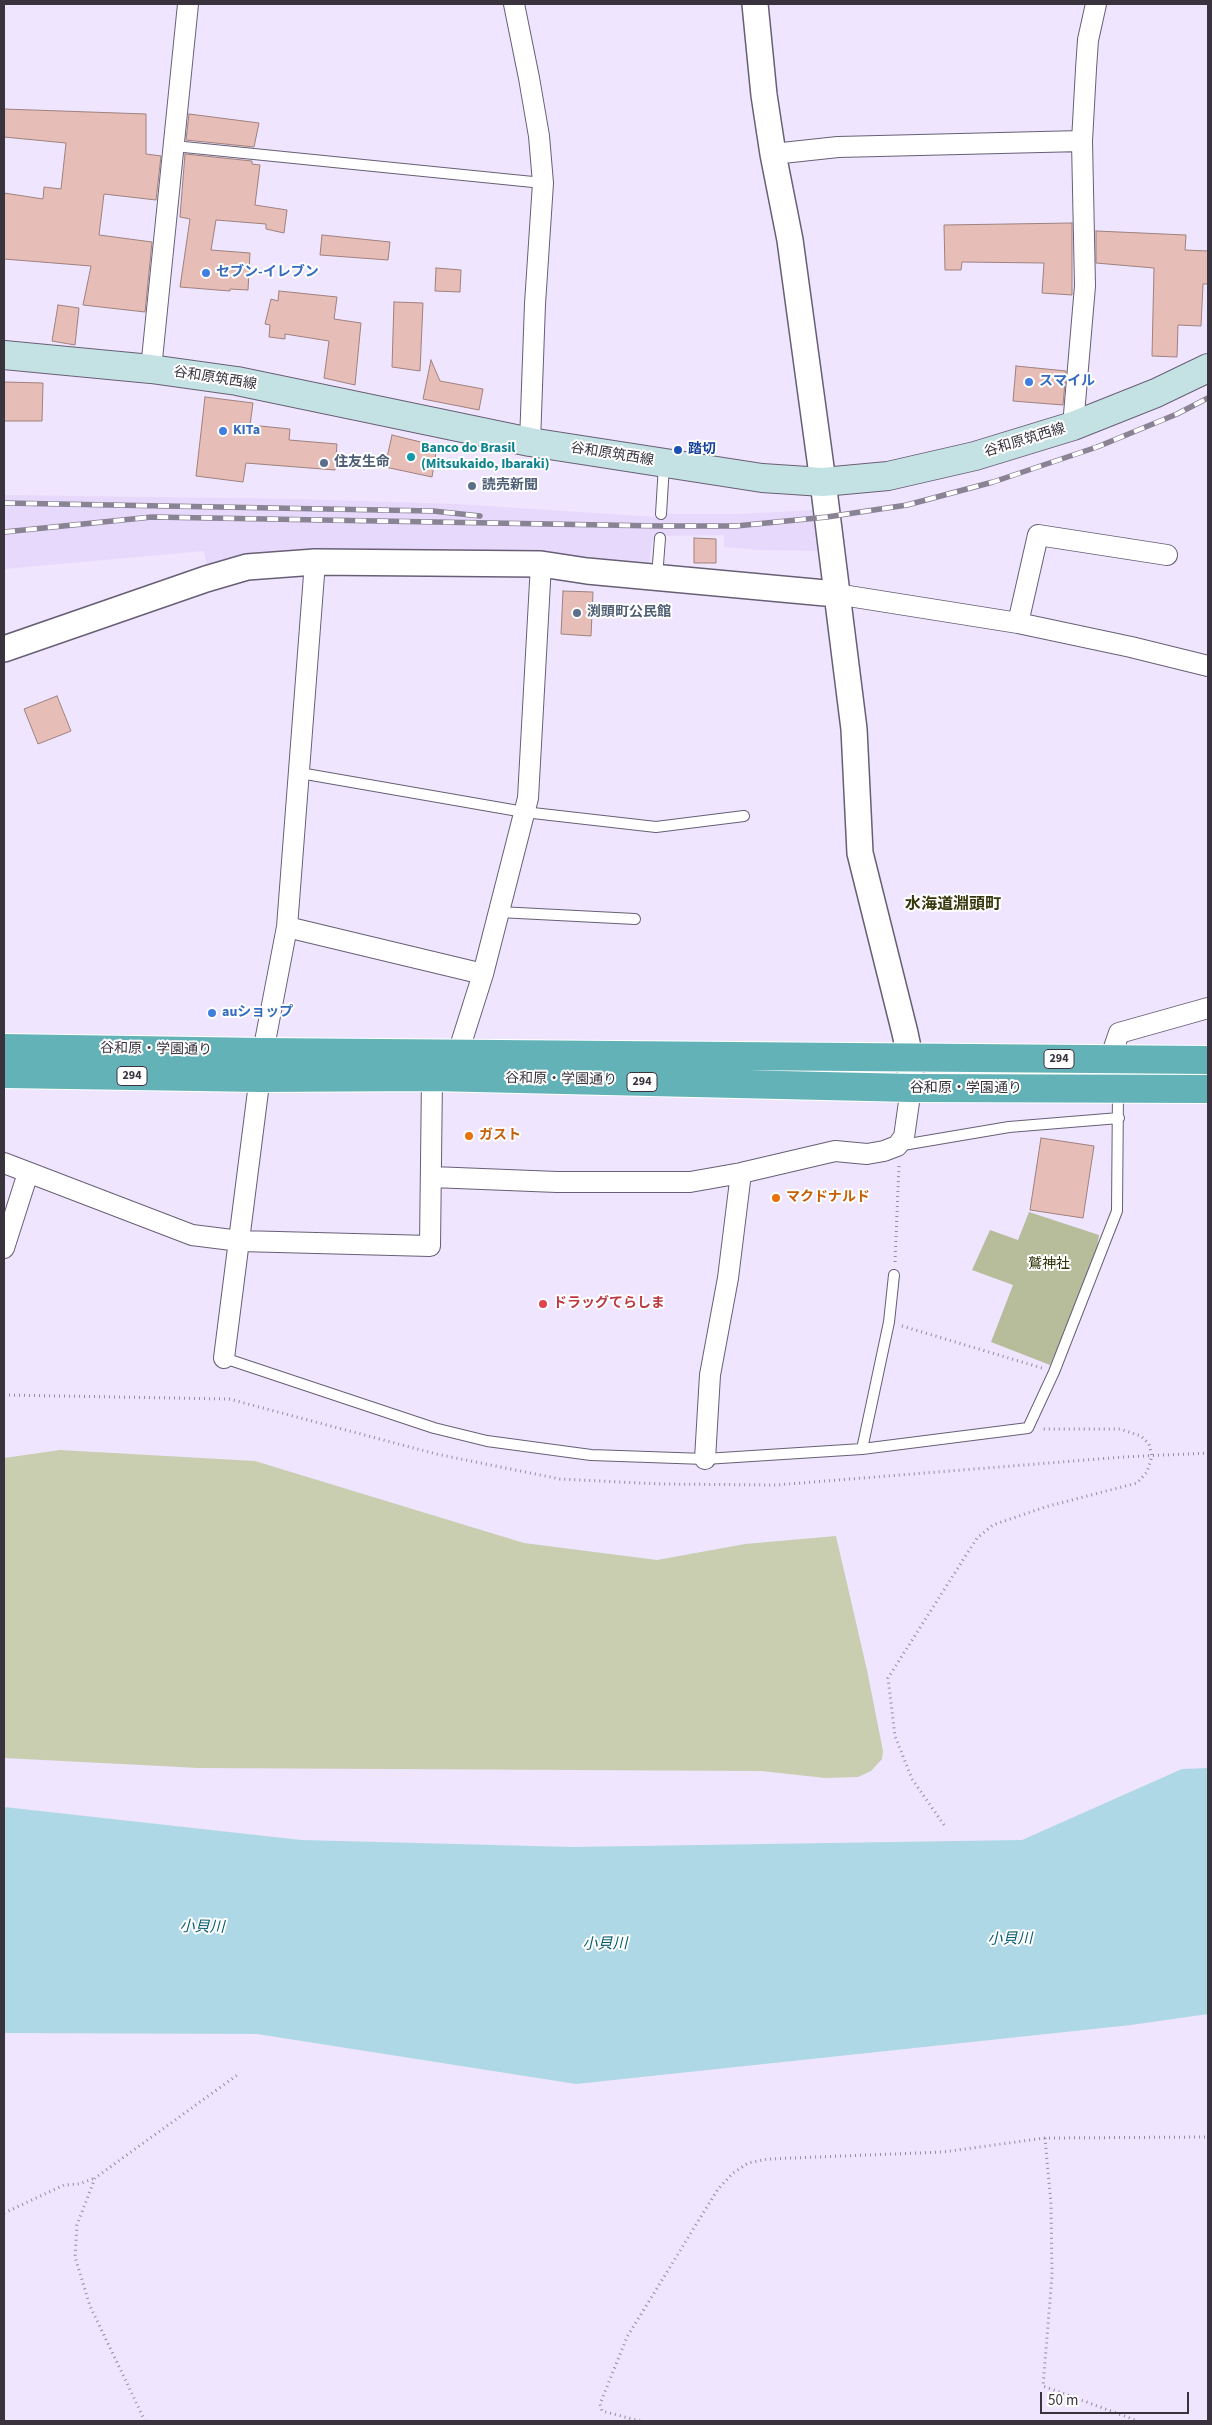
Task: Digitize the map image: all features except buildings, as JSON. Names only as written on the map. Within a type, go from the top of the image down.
[{"type":"highway","name":"谷和原・学園通り","points":[[4,1048],[432,1078],[911,1088],[1208,1089]]},
{"type":"highway","name":"谷和原・学園通り","points":[[4,1074],[262,1065],[458,1053],[1208,1060]]},
{"type":"main road","name":"谷和原筑西線","points":[[4,355],[150,369],[237,381],[530,442],[762,478],[823,482],[888,476],[975,456],[1073,426],[1156,393],[1208,368]]},
{"type":"street","points":[[150,369],[188,4]]},
{"type":"street","points":[[514,4],[539,136],[543,183],[535,304],[530,442]]},
{"type":"street","points":[[432,1177],[557,1182],[690,1182],[741,1173],[835,1151],[898,1155],[904,1137],[911,1088],[910,1057],[860,853],[854,729],[790,240],[772,154],[755,4]]},
{"type":"street","points":[[1073,426],[1085,286],[1082,141],[1088,40],[1096,4]]},
{"type":"street","points":[[772,154],[838,147],[1082,141]]},
{"type":"street","points":[[1018,623],[1038,535],[1167,555]]},
{"type":"street","points":[[4,649],[239,569],[316,562],[541,564],[836,594],[1018,623],[1131,647],[1208,666]]},
{"type":"street","points":[[224,1358],[262,1065],[287,927],[316,562]]},
{"type":"street","points":[[458,1053],[482,974],[528,798],[541,564]]},
{"type":"street","points":[[287,927],[482,974]]},
{"type":"street","points":[[1110,1059],[1118,1033],[1208,1008]]},
{"type":"street","points":[[4,1163],[192,1235],[240,1241],[430,1246],[432,1078]]},
{"type":"street","points":[[4,1248],[28,1173]]},
{"type":"street","points":[[706,1459],[710,1374],[728,1278],[741,1173]]},
{"type":"lane","points":[[174,146],[543,183]]},
{"type":"lane","points":[[661,514],[664,464]]},
{"type":"lane","points":[[657,577],[660,538]]},
{"type":"lane","points":[[300,773],[524,812],[656,827],[744,816]]},
{"type":"lane","points":[[499,912],[634,919]]},
{"type":"lane","points":[[224,1358],[434,1428],[487,1441],[591,1455],[706,1459],[862,1449],[1028,1428],[1054,1372],[1117,1211],[1118,1089]]},
{"type":"lane","points":[[898,1155],[1009,1127],[1119,1118]]},
{"type":"lane","points":[[862,1449],[889,1322],[894,1275]]},
{"type":"path","points":[[894,1275],[898,1155]]},
{"type":"path","points":[[889,1322],[1054,1372]]},
{"type":"path","points":[[944,1825],[912,1779],[895,1736],[888,1678],[977,1538],[994,1524],[1045,1506],[1137,1483],[1147,1472],[1152,1456],[1149,1444],[1141,1436],[1120,1429],[1028,1428]]},
{"type":"path","points":[[4,2213],[64,2185],[79,2184],[95,2178],[240,2072]]},
{"type":"path","points":[[640,2421],[602,2411],[600,2404],[628,2337],[718,2190],[732,2174],[748,2163],[768,2159],[943,2152],[1046,2138],[1208,2136]]},
{"type":"path","points":[[1046,2138],[1051,2204],[1052,2276],[1044,2386],[1138,2421]]},
{"type":"path","points":[[95,2178],[77,2225],[75,2257],[90,2306],[145,2421]]},
{"type":"shaded area","points":[[4,495],[296,499],[456,504],[657,517],[658,514],[739,514],[817,510],[821,551],[759,550],[724,547],[724,535],[665,536],[664,538],[654,538],[652,541],[649,562],[526,553],[257,554],[238,556],[207,566],[204,551],[4,569]]},
{"type":"green space","name":"鷲神社","points":[[1029,1212],[1099,1235],[1095,1262],[1050,1365],[991,1342],[1013,1285],[972,1270],[990,1230],[1018,1240]]},
{"type":"green space","points":[[60,1450],[255,1461],[524,1543],[657,1560],[745,1544],[836,1536],[867,1670],[883,1751],[882,1759],[871,1771],[858,1777],[825,1778],[761,1771],[199,1768],[4,1758],[4,1458]]},
{"type":"water","name":"小貝川","points":[[1208,1768],[1208,2014],[1131,2025],[576,2084],[257,2034],[4,2033],[4,1807],[301,1840],[572,1847],[1022,1840],[1182,1769]]},
{"type":"railway","points":[[4,532],[152,517],[661,526],[736,526],[827,517],[907,505],[993,482],[1097,447],[1177,414],[1208,398]]},
{"type":"railway","points":[[4,503],[433,511],[480,516]]},
{"type":"place","name":"セブン-イレブン","points":[[206,273]]},
{"type":"place","name":"スマイル","points":[[1029,382]]},
{"type":"place","name":"KITa","points":[[223,431]]},
{"type":"place","name":"踏切","points":[[678,450]]},
{"type":"place","name":"Banco do Brasil (Mitsukaido, Ibaraki)","points":[[411,457]]},
{"type":"place","name":"住友生命","points":[[324,463]]},
{"type":"place","name":"読売新聞","points":[[472,486]]},
{"type":"place","name":"渕頭町公民館","points":[[577,613]]},
{"type":"place","name":"auショップ","points":[[212,1013]]},
{"type":"place","name":"ガスト","points":[[469,1136]]},
{"type":"place","name":"マクドナルド","points":[[776,1198]]},
{"type":"place","name":"ドラッグてらしま","points":[[543,1304]]},
{"type":"district","name":"水海道淵頭町","points":[[953,905]]}]
